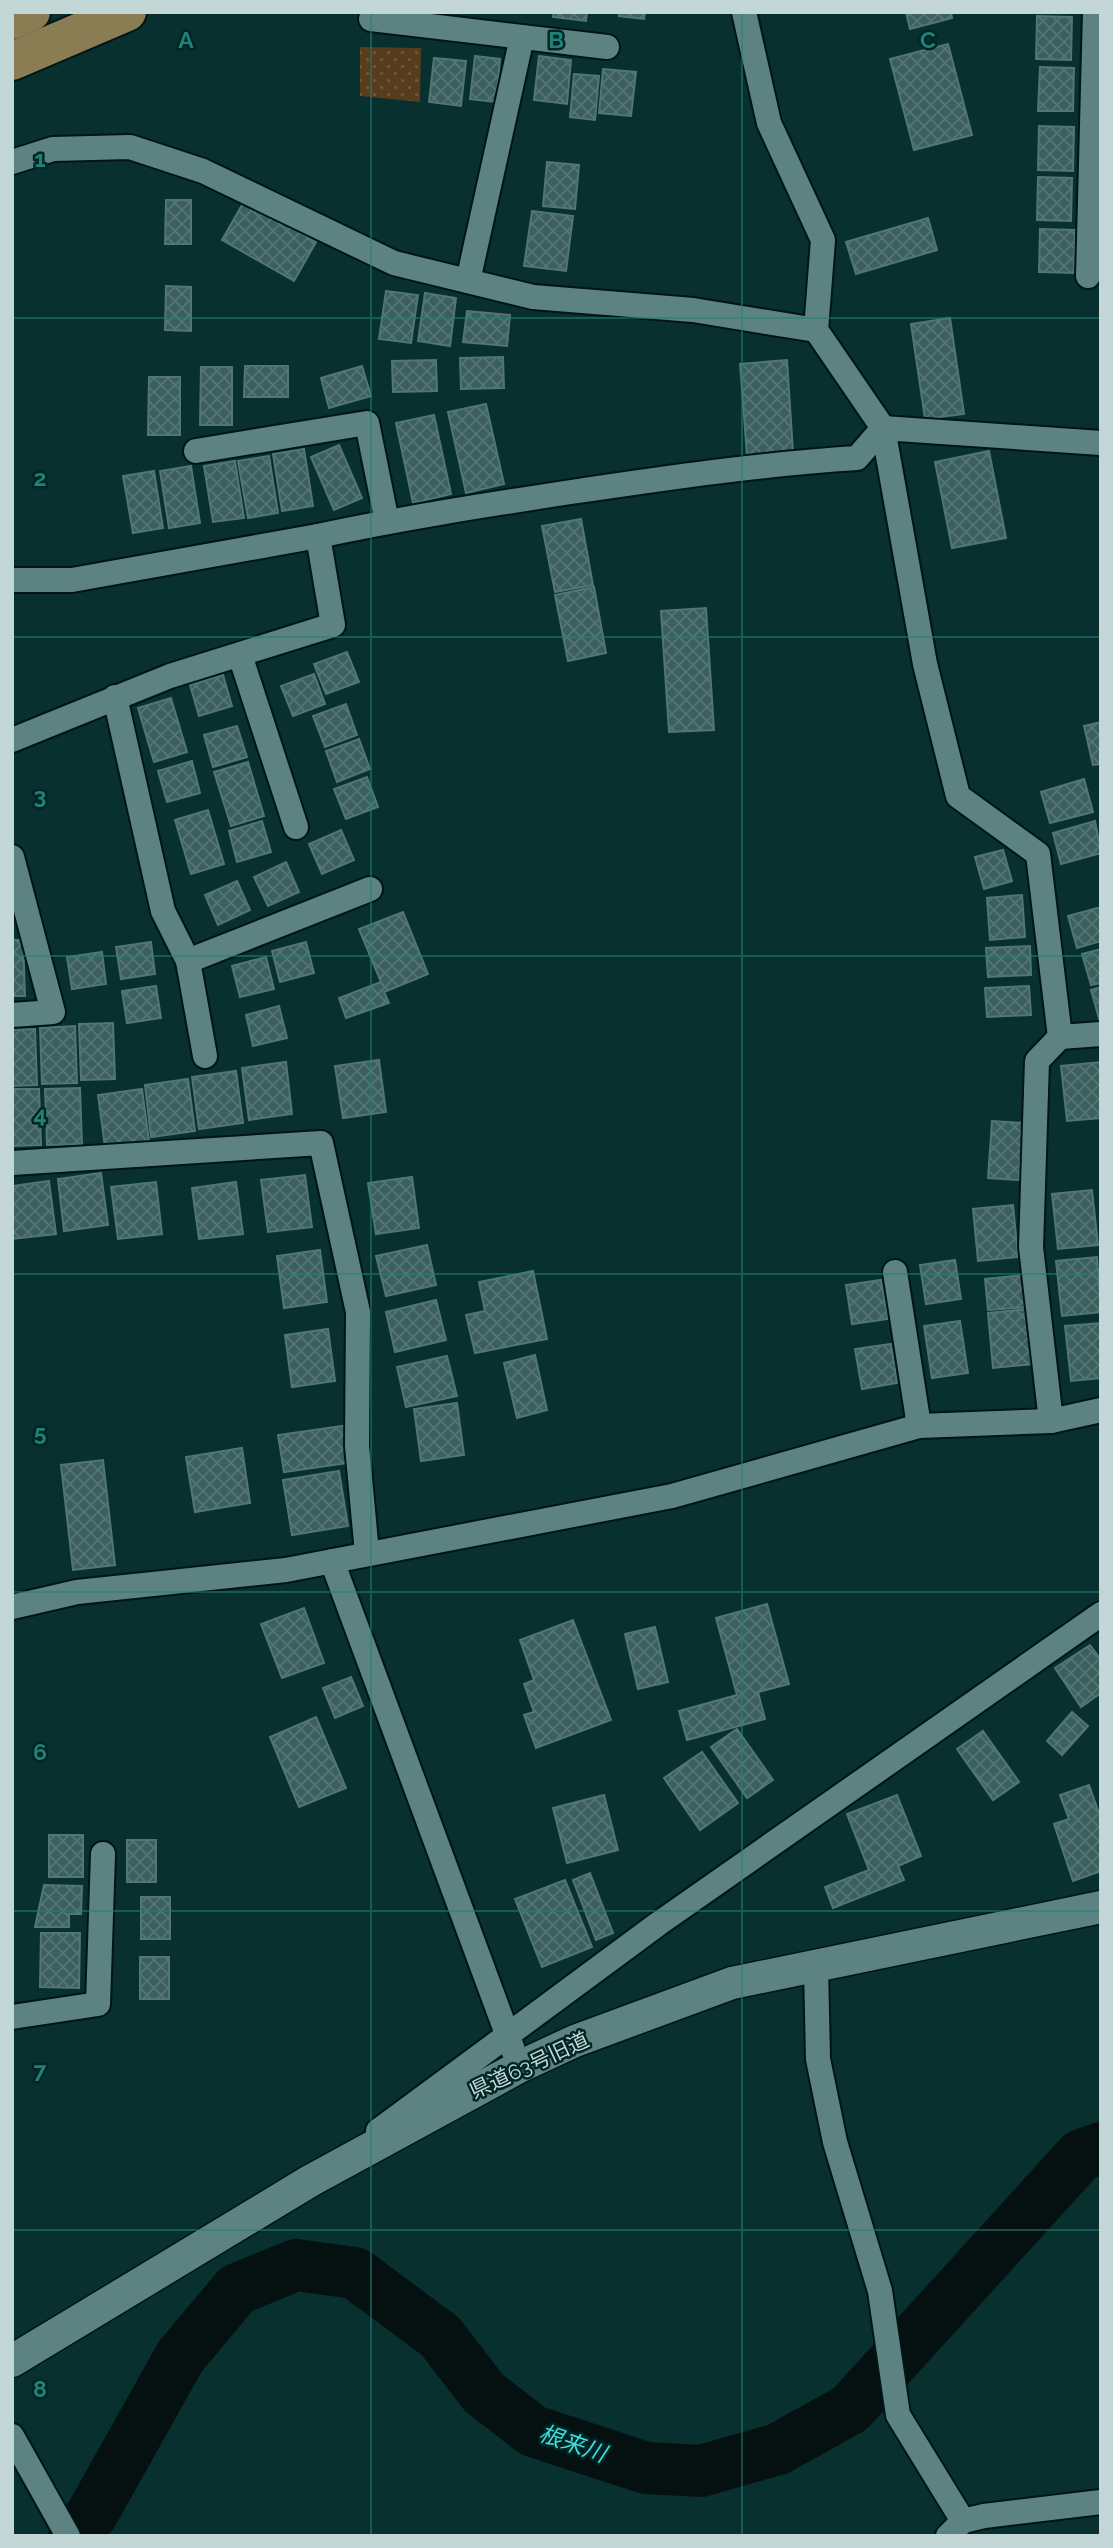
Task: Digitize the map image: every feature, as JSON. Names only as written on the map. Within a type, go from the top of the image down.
[{"type":"main road","points":[[12,20],[31,12]]},
{"type":"main road","points":[[12,61],[127,12]]},
{"type":"street","points":[[744,12],[769,123],[823,240],[816,330],[883,428],[925,664],[958,796],[1038,854],[1060,1037]]},
{"type":"street","points":[[1088,276],[1095,12]]},
{"type":"street","points":[[371,19],[607,47]]},
{"type":"street","points":[[468,281],[522,37]]},
{"type":"street","points":[[12,162],[53,149],[130,147],[203,171],[394,263],[533,297],[693,310],[816,330]]},
{"type":"street","points":[[196,451],[367,423],[387,522]]},
{"type":"street","points":[[883,428],[1101,443]]},
{"type":"street","points":[[12,580],[72,580],[387,522],[673,477],[786,463],[857,458],[883,428]]},
{"type":"street","points":[[12,740],[115,697],[333,625],[318,536]]},
{"type":"street","points":[[240,655],[296,827]]},
{"type":"street","points":[[115,697],[163,911],[188,961],[205,1056]]},
{"type":"street","points":[[12,857],[53,1012],[12,1014]]},
{"type":"street","points":[[188,961],[370,889]]},
{"type":"street","points":[[1051,1421],[1031,1247],[1037,1061],[1060,1037],[1101,1034]]},
{"type":"street","points":[[12,1163],[321,1143],[358,1312],[357,1446],[367,1553]]},
{"type":"street","points":[[895,1272],[919,1426]]},
{"type":"street","points":[[12,1607],[77,1592],[286,1570],[672,1496],[919,1426],[1051,1421],[1101,1410]]},
{"type":"street","points":[[332,1561],[519,2067]]},
{"type":"street","points":[[310,2181],[658,1924],[1101,1614]]},
{"type":"street","points":[[12,2017],[98,2004],[103,1854]]},
{"type":"street","name":"県道63号旧道","points":[[12,2361],[310,2181],[519,2067],[598,2032],[732,1983],[1101,1907]]},
{"type":"street","points":[[816,1967],[818,2059],[835,2142],[880,2291],[898,2415],[971,2527],[1101,2502]]},
{"type":"street","points":[[12,2436],[68,2536]]},
{"type":"shaded area","points":[[360,47],[421,48],[420,102],[360,96]]},
{"type":"building","points":[[554,12],[587,12],[586,21],[553,17]]},
{"type":"building","points":[[619,12],[645,12],[644,19],[619,16]]},
{"type":"building","points":[[906,12],[951,12],[952,18],[910,29]]},
{"type":"building","points":[[1037,16],[1072,17],[1071,60],[1036,59]]},
{"type":"building","points":[[948,44],[972,135],[914,150],[890,59]]},
{"type":"building","points":[[475,56],[500,59],[496,102],[470,99]]},
{"type":"building","points":[[539,56],[571,60],[567,104],[534,100]]},
{"type":"building","points":[[434,58],[466,61],[461,106],[429,102]]},
{"type":"building","points":[[1040,67],[1074,68],[1073,111],[1038,111]]},
{"type":"building","points":[[603,69],[636,72],[631,116],[599,113]]},
{"type":"building","points":[[574,74],[599,76],[595,120],[570,117]]},
{"type":"building","points":[[1039,126],[1074,127],[1073,171],[1038,170]]},
{"type":"building","points":[[547,162],[579,165],[575,209],[543,206]]},
{"type":"building","points":[[1038,177],[1072,178],[1071,221],[1037,220]]},
{"type":"building","points":[[166,200],[191,200],[191,244],[165,244]]},
{"type":"building","points":[[245,200],[316,242],[294,281],[222,240]]},
{"type":"building","points":[[532,211],[573,216],[566,271],[524,266]]},
{"type":"building","points":[[928,218],[937,250],[856,274],[846,242]]},
{"type":"building","points":[[1040,229],[1075,230],[1074,273],[1039,272]]},
{"type":"building","points":[[166,286],[191,287],[191,331],[165,330]]},
{"type":"building","points":[[386,291],[418,295],[411,343],[379,339]]},
{"type":"building","points":[[425,293],[456,298],[450,346],[418,341]]},
{"type":"building","points":[[467,311],[510,315],[507,346],[463,342]]},
{"type":"building","points":[[950,318],[964,414],[925,419],[911,324]]},
{"type":"building","points":[[503,357],[504,388],[461,389],[460,358]]},
{"type":"building","points":[[436,360],[437,391],[393,392],[392,361]]},
{"type":"building","points":[[787,360],[793,452],[747,455],[740,364]]},
{"type":"building","points":[[245,366],[288,366],[288,397],[244,397]]},
{"type":"building","points":[[362,366],[371,396],[329,408],[321,378]]},
{"type":"building","points":[[201,367],[232,367],[232,425],[200,425]]},
{"type":"building","points":[[149,377],[180,377],[180,435],[148,435]]},
{"type":"building","points":[[486,404],[504,484],[466,493],[448,412]]},
{"type":"building","points":[[434,415],[451,494],[413,503],[396,423]]},
{"type":"building","points":[[339,445],[362,498],[334,510],[311,457]]},
{"type":"building","points":[[304,449],[313,506],[282,511],[273,454]]},
{"type":"building","points":[[989,451],[1006,538],[952,548],[935,462]]},
{"type":"building","points":[[269,456],[278,513],[248,518],[238,461]]},
{"type":"building","points":[[235,461],[244,518],[213,522],[204,466]]},
{"type":"building","points":[[191,466],[200,523],[169,528],[160,471]]},
{"type":"building","points":[[154,471],[163,528],[133,533],[123,476]]},
{"type":"building","points":[[581,519],[593,585],[555,592],[542,526]]},
{"type":"building","points":[[594,587],[606,653],[568,661],[555,595]]},
{"type":"building","points":[[706,608],[714,730],[669,732],[661,611]]},
{"type":"building","points":[[347,652],[359,682],[326,694],[314,664]]},
{"type":"building","points":[[314,674],[325,704],[293,716],[281,686]]},
{"type":"building","points":[[223,675],[232,706],[199,716],[190,685]]},
{"type":"building","points":[[171,698],[187,752],[154,762],[138,708]]},
{"type":"building","points":[[346,704],[357,735],[325,747],[313,716]]},
{"type":"building","points":[[1101,722],[1101,764],[1093,765],[1084,726]]},
{"type":"building","points":[[237,726],[247,757],[213,767],[204,735]]},
{"type":"building","points":[[359,739],[370,769],[337,782],[326,751]]},
{"type":"building","points":[[192,761],[200,793],[167,802],[158,771]]},
{"type":"building","points":[[248,762],[264,816],[231,826],[214,772]]},
{"type":"building","points":[[367,777],[378,807],[346,819],[334,789]]},
{"type":"building","points":[[1084,779],[1093,812],[1050,823],[1041,792]]},
{"type":"building","points":[[208,810],[224,864],[191,874],[175,820]]},
{"type":"building","points":[[262,821],[271,852],[237,862],[229,831]]},
{"type":"building","points":[[1095,821],[1101,853],[1061,864],[1053,833]]},
{"type":"building","points":[[341,830],[354,860],[322,874],[309,844]]},
{"type":"building","points":[[1003,850],[1012,881],[984,889],[975,857]]},
{"type":"building","points":[[286,862],[299,892],[268,906],[254,877]]},
{"type":"building","points":[[237,881],[250,910],[218,925],[205,895]]},
{"type":"building","points":[[1022,895],[1025,937],[990,940],[987,898]]},
{"type":"building","points":[[1101,907],[1101,941],[1077,948],[1068,916]]},
{"type":"building","points":[[403,912],[428,974],[384,992],[389,1003],[346,1018],[339,998],[381,982],[359,929]]},
{"type":"building","points":[[12,940],[23,940],[25,996],[12,996]]},
{"type":"building","points":[[151,942],[155,974],[121,979],[116,947]]},
{"type":"building","points":[[306,942],[314,973],[280,982],[272,951]]},
{"type":"building","points":[[1030,946],[1031,975],[988,977],[986,948]]},
{"type":"building","points":[[1101,949],[1101,983],[1091,985],[1082,954]]},
{"type":"building","points":[[102,952],[106,984],[72,989],[67,957]]},
{"type":"building","points":[[266,957],[274,989],[240,997],[232,966]]},
{"type":"building","points":[[156,986],[161,1018],[127,1023],[122,991]]},
{"type":"building","points":[[1029,986],[1031,1015],[987,1017],[985,988]]},
{"type":"building","points":[[1101,987],[1101,1021],[1100,1022],[1091,990]]},
{"type":"building","points":[[279,1006],[287,1038],[253,1046],[246,1015]]},
{"type":"building","points":[[113,1023],[115,1079],[81,1080],[79,1024]]},
{"type":"building","points":[[75,1026],[77,1083],[42,1084],[40,1028]]},
{"type":"building","points":[[35,1029],[37,1085],[12,1086],[12,1030]]},
{"type":"building","points":[[379,1060],[386,1112],[343,1118],[335,1066]]},
{"type":"building","points":[[286,1062],[292,1114],[249,1120],[242,1068]]},
{"type":"building","points":[[1101,1062],[1101,1118],[1067,1121],[1061,1066]]},
{"type":"building","points":[[236,1071],[243,1123],[199,1129],[192,1077]]},
{"type":"building","points":[[188,1079],[195,1131],[151,1137],[145,1085]]},
{"type":"building","points":[[80,1088],[82,1144],[47,1145],[45,1089]]},
{"type":"building","points":[[12,1089],[39,1089],[41,1145],[12,1146]]},
{"type":"building","points":[[142,1089],[149,1141],[105,1147],[98,1095]]},
{"type":"building","points":[[992,1121],[1023,1123],[1019,1180],[988,1178]]},
{"type":"building","points":[[101,1173],[108,1225],[64,1231],[58,1179]]},
{"type":"building","points":[[305,1175],[312,1227],[268,1232],[261,1180]]},
{"type":"building","points":[[412,1177],[419,1228],[376,1234],[368,1183]]},
{"type":"building","points":[[49,1181],[56,1234],[12,1239],[12,1186]]},
{"type":"building","points":[[156,1182],[162,1234],[118,1239],[111,1187]]},
{"type":"building","points":[[236,1182],[243,1234],[199,1239],[192,1188]]},
{"type":"building","points":[[1092,1190],[1098,1245],[1058,1249],[1052,1194]]},
{"type":"building","points":[[1013,1205],[1018,1257],[978,1261],[973,1209]]},
{"type":"building","points":[[427,1245],[436,1285],[386,1296],[376,1256]]},
{"type":"building","points":[[320,1250],[327,1302],[284,1308],[277,1256]]},
{"type":"building","points":[[1097,1257],[1101,1312],[1062,1316],[1056,1261]]},
{"type":"building","points":[[955,1260],[961,1299],[926,1304],[920,1265]]},
{"type":"building","points":[[533,1271],[547,1339],[475,1353],[466,1315],[485,1311],[479,1282]]},
{"type":"building","points":[[1025,1275],[1028,1307],[988,1310],[985,1279]]},
{"type":"building","points":[[881,1280],[888,1319],[852,1324],[846,1285]]},
{"type":"building","points":[[436,1300],[446,1340],[395,1352],[386,1312]]},
{"type":"building","points":[[1029,1309],[1034,1364],[993,1368],[988,1313]]},
{"type":"building","points":[[960,1321],[968,1373],[932,1378],[924,1326]]},
{"type":"building","points":[[1101,1323],[1101,1378],[1071,1381],[1065,1326]]},
{"type":"building","points":[[328,1329],[335,1381],[292,1387],[285,1335]]},
{"type":"building","points":[[891,1344],[897,1383],[862,1389],[855,1349]]},
{"type":"building","points":[[535,1355],[547,1410],[517,1418],[504,1363]]},
{"type":"building","points":[[447,1356],[457,1396],[406,1407],[397,1367]]},
{"type":"building","points":[[457,1403],[464,1455],[421,1461],[414,1409]]},
{"type":"building","points":[[343,1426],[348,1463],[284,1472],[278,1435]]},
{"type":"building","points":[[242,1448],[250,1503],[195,1512],[186,1457]]},
{"type":"building","points":[[103,1460],[115,1565],[73,1570],[61,1465]]},
{"type":"building","points":[[339,1471],[348,1526],[292,1535],[283,1480]]},
{"type":"building","points":[[767,1604],[789,1684],[758,1692],[765,1719],[687,1740],[679,1711],[737,1695],[716,1618]]},
{"type":"building","points":[[304,1608],[324,1663],[282,1678],[261,1624]]},
{"type":"building","points":[[573,1620],[611,1720],[536,1748],[524,1715],[534,1712],[524,1684],[534,1680],[520,1640]]},
{"type":"building","points":[[655,1627],[668,1682],[638,1689],[625,1634]]},
{"type":"building","points":[[1090,1645],[1101,1660],[1101,1693],[1081,1707],[1055,1668]]},
{"type":"building","points":[[351,1677],[363,1706],[335,1718],[323,1688]]},
{"type":"building","points":[[1072,1712],[1088,1726],[1062,1755],[1047,1741]]},
{"type":"building","points":[[316,1717],[346,1788],[299,1807],[270,1737]]},
{"type":"building","points":[[737,1729],[773,1780],[747,1798],[711,1747]]},
{"type":"building","points":[[983,1731],[1019,1782],[993,1800],[957,1749]]},
{"type":"building","points":[[702,1752],[738,1803],[700,1830],[664,1778]]},
{"type":"building","points":[[1089,1785],[1101,1819],[1101,1871],[1073,1881],[1054,1824],[1069,1819],[1060,1795]]},
{"type":"building","points":[[604,1795],[618,1850],[567,1863],[553,1808]]},
{"type":"building","points":[[897,1795],[921,1856],[898,1866],[904,1880],[833,1908],[825,1887],[869,1870],[847,1814]]},
{"type":"building","points":[[49,1835],[83,1835],[83,1877],[49,1877]]},
{"type":"building","points":[[127,1840],[156,1840],[156,1882],[127,1882]]},
{"type":"building","points":[[590,1873],[613,1933],[596,1940],[573,1880]]},
{"type":"building","points":[[565,1880],[592,1947],[542,1967],[515,1899]]},
{"type":"building","points":[[44,1885],[82,1886],[81,1914],[69,1914],[69,1927],[35,1927]]},
{"type":"building","points":[[141,1897],[170,1897],[170,1939],[141,1939]]},
{"type":"building","points":[[41,1933],[80,1933],[79,1988],[40,1987]]},
{"type":"building","points":[[140,1957],[169,1957],[169,1999],[140,1999]]},
{"type":"waterway","name":"根来川","points":[[74,2536],[92,2514],[180,2357],[237,2289],[296,2265],[355,2273],[440,2336],[484,2393],[533,2431],[646,2468],[701,2471],[778,2449],[850,2409],[1081,2155],[1101,2148]]}]
